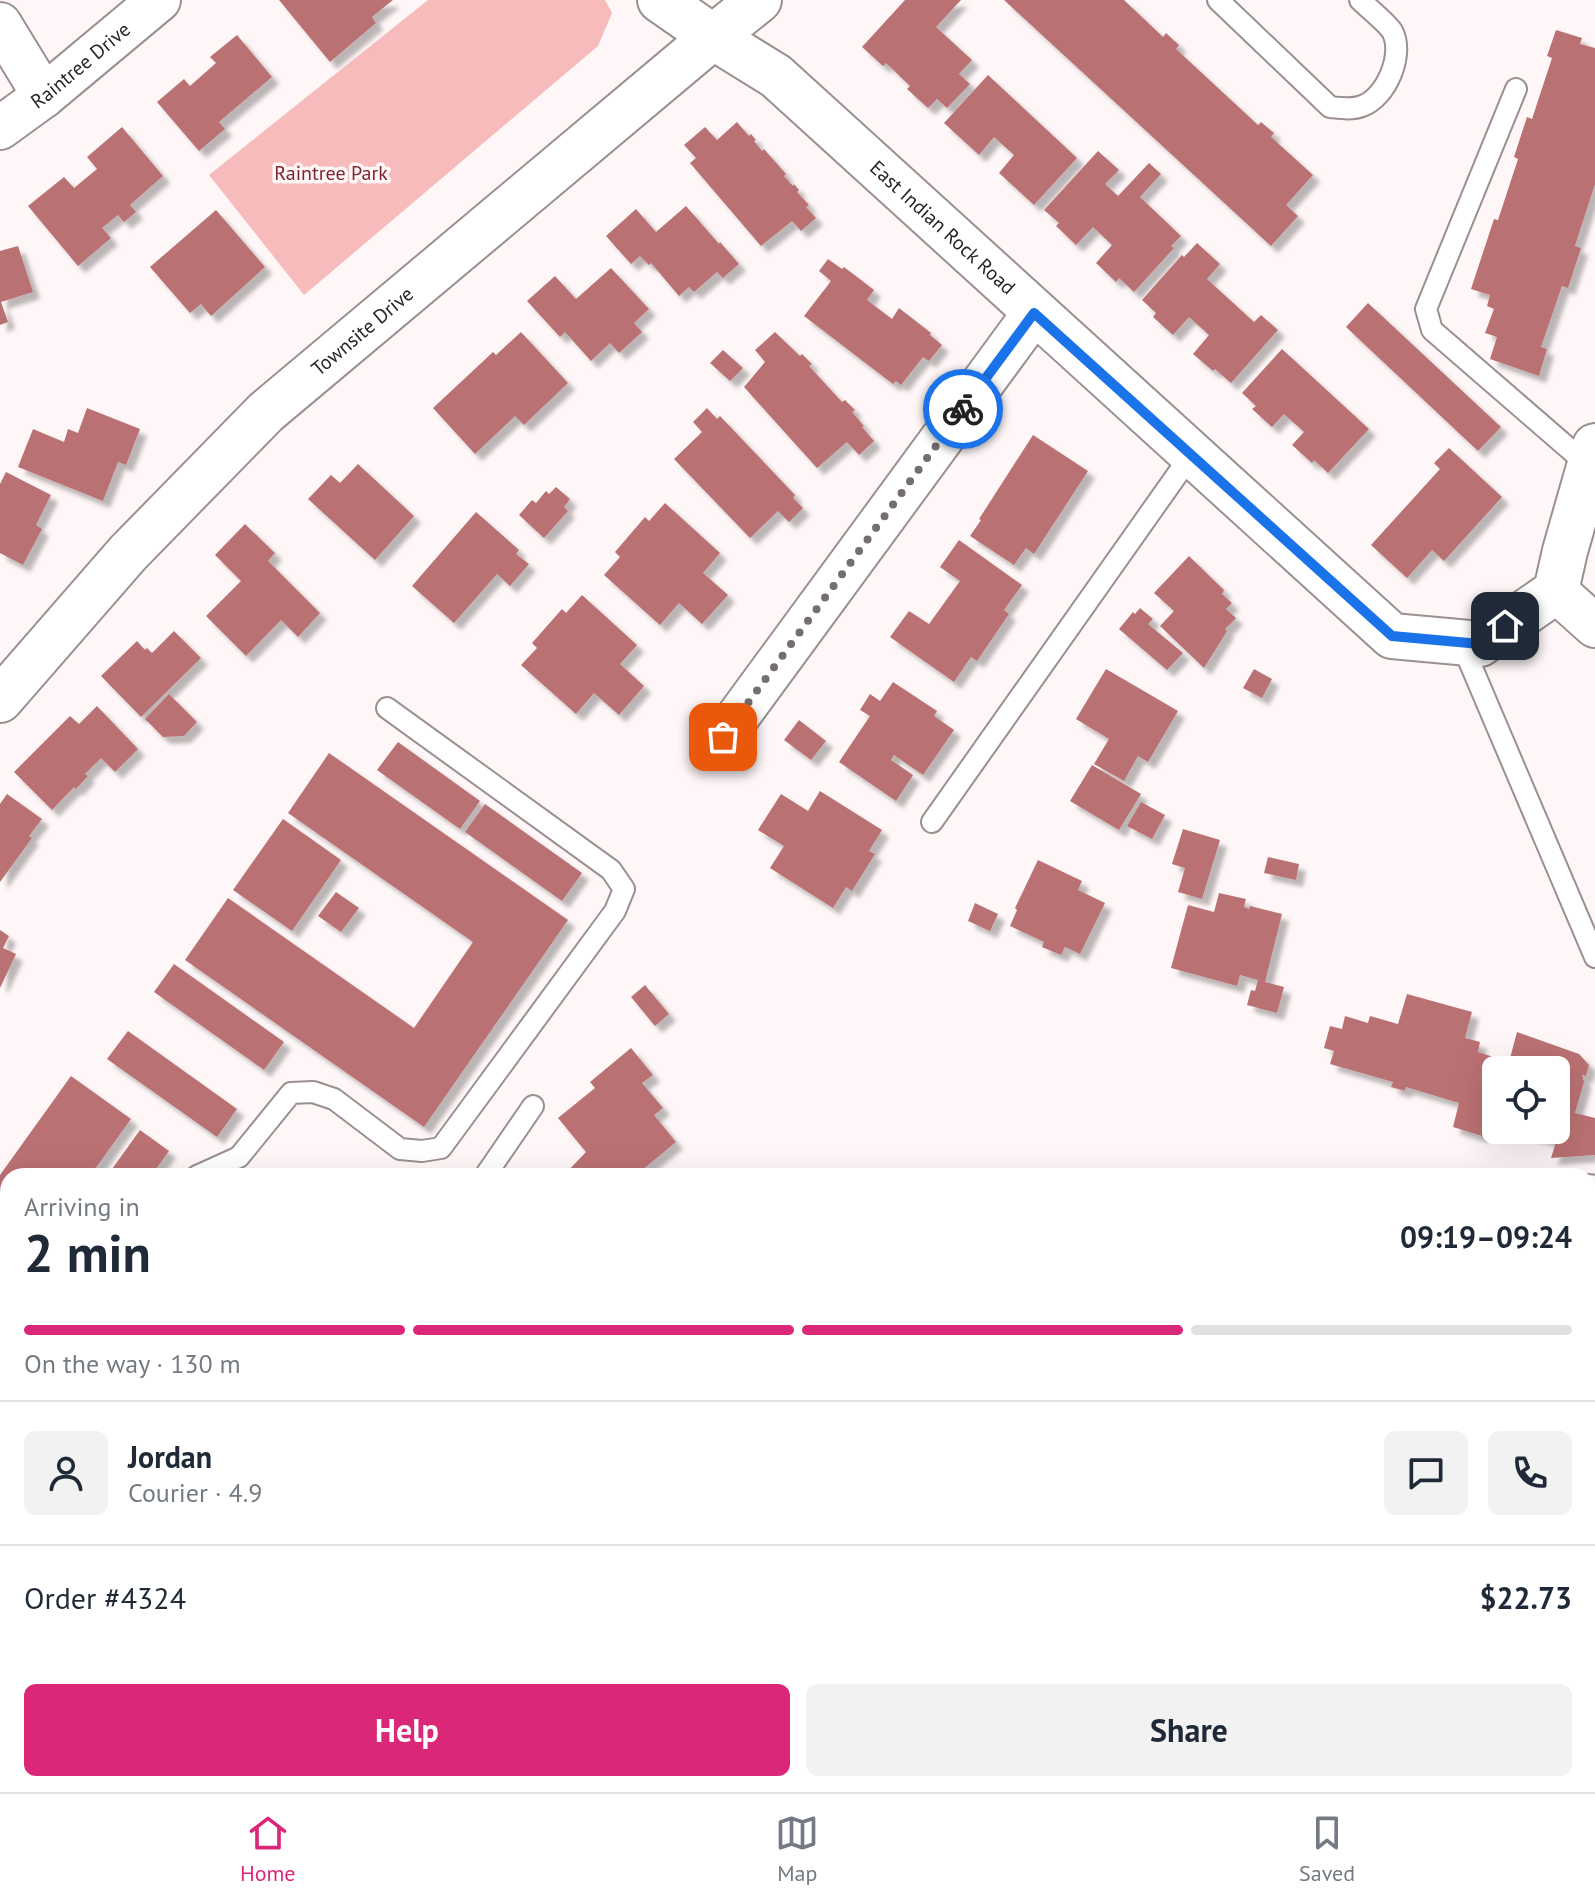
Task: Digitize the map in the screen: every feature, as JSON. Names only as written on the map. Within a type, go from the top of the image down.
[{"type":"street","name":"Raintree Drive","points":[[0,128],[44,96],[159,0]]},
{"type":"street","name":"East Indian Rock Road","points":[[660,0],[776,76],[1392,636],[1480,644],[1556,591]]},
{"type":"street","name":"Townsite Drive","points":[[0,700],[128,553],[266,412],[759,0]]},
{"type":"street","points":[[0,24],[44,96]]},
{"type":"street","points":[[723,737],[1034,313]]},
{"type":"street","points":[[1592,456],[1556,591],[1595,626]]},
{"type":"lane","points":[[1218,0],[1330,107],[1349,108],[1364,106],[1378,95],[1390,77],[1398,53],[1392,31],[1360,0]]},
{"type":"lane","points":[[1516,89],[1426,309],[1432,330],[1592,456]]},
{"type":"lane","points":[[932,822],[1191,455]]},
{"type":"lane","points":[[1461,642],[1595,957]]},
{"type":"lane","points":[[215,1168],[239,1157],[291,1093],[313,1092],[334,1099],[400,1149],[422,1151],[441,1148],[615,911],[624,889],[611,870],[387,708]]},
{"type":"lane","points":[[490,1168],[533,1106]]},
{"type":"green space","name":"Raintree Park","points":[[428,0],[605,0],[612,13],[598,46],[304,295],[209,175]]},
{"type":"building","points":[[279,0],[393,0],[372,17],[376,23],[330,62]]},
{"type":"building","points":[[905,0],[961,0],[936,27],[972,60],[959,74],[970,84],[947,108],[937,99],[928,108],[886,63],[883,66],[862,47]]},
{"type":"building","points":[[1004,0],[1124,0],[1163,37],[1166,33],[1179,45],[1176,49],[1258,125],[1261,122],[1274,133],[1271,137],[1313,175],[1286,205],[1298,216],[1271,246]]},
{"type":"building","points":[[1556,30],[1582,38],[1580,44],[1595,48],[1595,184],[1575,246],[1581,248],[1568,288],[1562,286],[1541,347],[1547,349],[1539,376],[1490,359],[1497,337],[1485,333],[1494,309],[1487,306],[1490,295],[1471,289],[1518,159],[1514,157],[1527,117],[1532,119],[1552,58],[1547,56]]},
{"type":"building","points":[[237,35],[272,77],[219,122],[225,129],[199,151],[157,102],[184,79],[190,86],[216,63],[210,57]]},
{"type":"building","points":[[988,75],[1077,158],[1034,205],[999,173],[1014,155],[994,137],[979,155],[944,123]]},
{"type":"building","points":[[737,122],[786,174],[784,176],[809,205],[806,207],[816,218],[801,231],[792,221],[761,246],[690,163],[696,158],[684,145],[705,127],[717,140]]},
{"type":"building","points":[[122,127],[163,176],[130,205],[136,212],[124,222],[118,215],[102,228],[111,238],[78,266],[28,206],[64,177],[74,188],[97,169],[87,157]]},
{"type":"building","points":[[1098,151],[1119,170],[1105,184],[1118,196],[1149,163],[1161,174],[1140,197],[1181,236],[1134,292],[1119,278],[1116,282],[1096,263],[1112,245],[1093,227],[1076,245],[1044,210]]},
{"type":"building","points":[[686,206],[739,264],[723,278],[717,272],[694,292],[689,287],[679,296],[651,263],[649,265],[640,256],[631,264],[606,236],[636,209],[656,232]]},
{"type":"building","points":[[216,210],[265,267],[211,316],[201,304],[190,313],[150,267]]},
{"type":"building","points":[[1197,243],[1220,264],[1207,279],[1254,322],[1261,315],[1278,330],[1231,383],[1193,354],[1209,335],[1189,317],[1173,335],[1153,317],[1156,313],[1142,300],[1182,255],[1184,257]]},
{"type":"building","points":[[18,246],[33,292],[1,302],[8,322],[0,325],[0,251]]},
{"type":"building","points":[[828,259],[874,290],[867,300],[892,319],[899,308],[942,345],[929,361],[923,357],[901,385],[896,381],[893,384],[804,316],[831,281],[819,271]]},
{"type":"building","points":[[611,268],[649,309],[634,323],[642,332],[619,353],[610,343],[591,361],[565,332],[560,337],[527,301],[555,276],[576,299]]},
{"type":"building","points":[[1368,303],[1501,427],[1478,451],[1346,327]]},
{"type":"building","points":[[521,332],[568,383],[524,425],[515,416],[475,454],[433,408],[493,352],[496,355]]},
{"type":"building","points":[[775,332],[812,364],[809,366],[842,402],[845,400],[855,410],[852,412],[874,441],[859,455],[847,442],[817,468],[744,387],[765,362],[755,350]]},
{"type":"building","points":[[1282,349],[1369,429],[1328,473],[1292,445],[1304,432],[1284,414],[1272,427],[1252,409],[1256,406],[1242,393]]},
{"type":"building","points":[[723,350],[743,368],[730,381],[710,363]]},
{"type":"building","points":[[87,408],[140,429],[126,465],[118,462],[103,501],[18,467],[33,429],[64,442],[68,429],[78,433]]},
{"type":"building","points":[[707,408],[717,419],[720,416],[795,495],[793,498],[803,508],[789,522],[778,511],[750,538],[674,459],[702,432],[693,422]]},
{"type":"building","points":[[1033,435],[1088,471],[1034,554],[1026,548],[1014,565],[970,536]]},
{"type":"building","points":[[1449,448],[1502,497],[1444,561],[1432,550],[1407,578],[1371,545],[1440,469],[1434,463]]},
{"type":"building","points":[[358,464],[414,516],[375,560],[308,499],[331,475],[340,483]]},
{"type":"building","points":[[6,472],[51,495],[36,525],[42,529],[23,565],[0,553],[0,484]]},
{"type":"building","points":[[556,487],[570,499],[564,507],[568,511],[544,538],[519,515],[532,500],[536,503],[546,491],[549,494]]},
{"type":"building","points":[[665,503],[720,553],[703,573],[728,595],[702,624],[679,603],[660,625],[604,575],[620,557],[615,552],[645,517],[649,521]]},
{"type":"building","points":[[476,512],[519,550],[516,554],[529,564],[510,586],[497,574],[454,623],[412,586]]},
{"type":"building","points":[[245,524],[275,553],[268,561],[320,613],[298,637],[281,620],[246,656],[206,616],[241,581],[215,555]]},
{"type":"building","points":[[959,540],[1022,585],[1004,610],[1009,614],[977,661],[971,657],[954,682],[890,637],[909,611],[929,624],[960,581],[940,567]]},
{"type":"building","points":[[1189,556],[1224,590],[1222,594],[1232,603],[1226,609],[1236,618],[1225,629],[1227,631],[1204,668],[1160,626],[1174,611],[1154,593]]},
{"type":"building","points":[[582,595],[637,645],[620,664],[644,686],[619,715],[594,693],[576,714],[521,665],[537,648],[532,643],[562,609],[566,613]]},
{"type":"building","points":[[1140,608],[1153,619],[1148,624],[1183,653],[1167,670],[1119,629]]},
{"type":"building","points":[[174,631],[201,658],[141,717],[101,676],[137,641],[152,653]]},
{"type":"building","points":[[1106,669],[1178,711],[1148,762],[1138,756],[1124,781],[1094,764],[1109,739],[1076,719]]},
{"type":"building","points":[[1254,669],[1272,679],[1262,698],[1243,688]]},
{"type":"building","points":[[893,682],[937,711],[934,716],[954,730],[923,775],[894,755],[891,760],[913,775],[896,801],[839,762],[870,716],[860,710],[870,694],[880,701]]},
{"type":"building","points":[[169,694],[197,722],[184,736],[163,737],[145,719]]},
{"type":"building","points":[[97,706],[138,749],[115,772],[101,758],[85,774],[88,776],[76,789],[74,787],[52,810],[14,772],[70,716],[79,724]]},
{"type":"building","points":[[799,720],[826,741],[811,760],[784,740]]},
{"type":"building","points":[[398,742],[480,801],[460,829],[377,770]]},
{"type":"building","points":[[329,753],[568,920],[424,1127],[185,960],[228,898],[414,1028],[473,942],[288,813]]},
{"type":"building","points":[[1092,765],[1141,794],[1119,830],[1070,801]]},
{"type":"building","points":[[820,791],[882,830],[869,851],[875,854],[852,891],[846,887],[833,908],[770,868],[784,846],[758,830],[781,794],[808,811]]},
{"type":"building","points":[[7,794],[42,819],[0,882],[0,804]]},
{"type":"building","points":[[1141,802],[1165,815],[1152,839],[1127,826]]},
{"type":"building","points":[[485,804],[582,873],[562,901],[465,832]]},
{"type":"building","points":[[283,819],[341,860],[292,931],[233,890]]},
{"type":"building","points":[[1183,829],[1220,840],[1202,899],[1178,892],[1185,868],[1172,864]]},
{"type":"building","points":[[1268,857],[1299,864],[1296,880],[1264,873]]},
{"type":"building","points":[[1038,860],[1082,881],[1078,890],[1105,903],[1080,954],[1065,947],[1061,955],[1042,947],[1044,942],[1010,926],[1017,910],[1015,908]]},
{"type":"building","points":[[336,892],[359,908],[341,932],[318,916]]},
{"type":"building","points":[[1219,893],[1246,899],[1244,907],[1249,909],[1250,906],[1282,914],[1265,982],[1284,987],[1277,1013],[1247,1005],[1258,980],[1240,975],[1237,986],[1171,968],[1188,905],[1214,912]]},
{"type":"building","points":[[975,903],[998,914],[990,931],[968,921]]},
{"type":"building","points":[[0,930],[9,936],[3,948],[16,954],[0,988]]},
{"type":"building","points":[[174,964],[284,1042],[264,1070],[154,992]]},
{"type":"building","points":[[645,985],[669,1014],[655,1026],[631,997]]},
{"type":"building","points":[[1407,994],[1472,1012],[1465,1038],[1480,1042],[1478,1052],[1490,1056],[1482,1056],[1482,1136],[1453,1127],[1459,1103],[1406,1087],[1405,1091],[1391,1087],[1393,1082],[1330,1064],[1334,1051],[1324,1048],[1330,1026],[1342,1029],[1345,1016],[1368,1023],[1370,1016],[1398,1024]]},
{"type":"building","points":[[128,1031],[237,1109],[217,1137],[107,1059]]},
{"type":"building","points":[[1517,1032],[1579,1054],[1589,1065],[1586,1076],[1582,1075],[1584,1082],[1575,1113],[1595,1118],[1595,1155],[1551,1158],[1555,1144],[1570,1144],[1570,1056],[1511,1056]]},
{"type":"building","points":[[631,1048],[653,1075],[642,1083],[663,1108],[654,1115],[676,1142],[645,1168],[571,1168],[586,1152],[558,1118],[595,1088],[590,1082]]},
{"type":"building","points":[[71,1076],[131,1119],[96,1168],[5,1168]]},
{"type":"building","points":[[140,1130],[169,1151],[157,1168],[113,1168]]},
{"type":"way so far","points":[[723,737],[963,409]]},
{"type":"route","points":[[963,409],[1034,313],[1392,636],[1480,644],[1505,626]]}]
